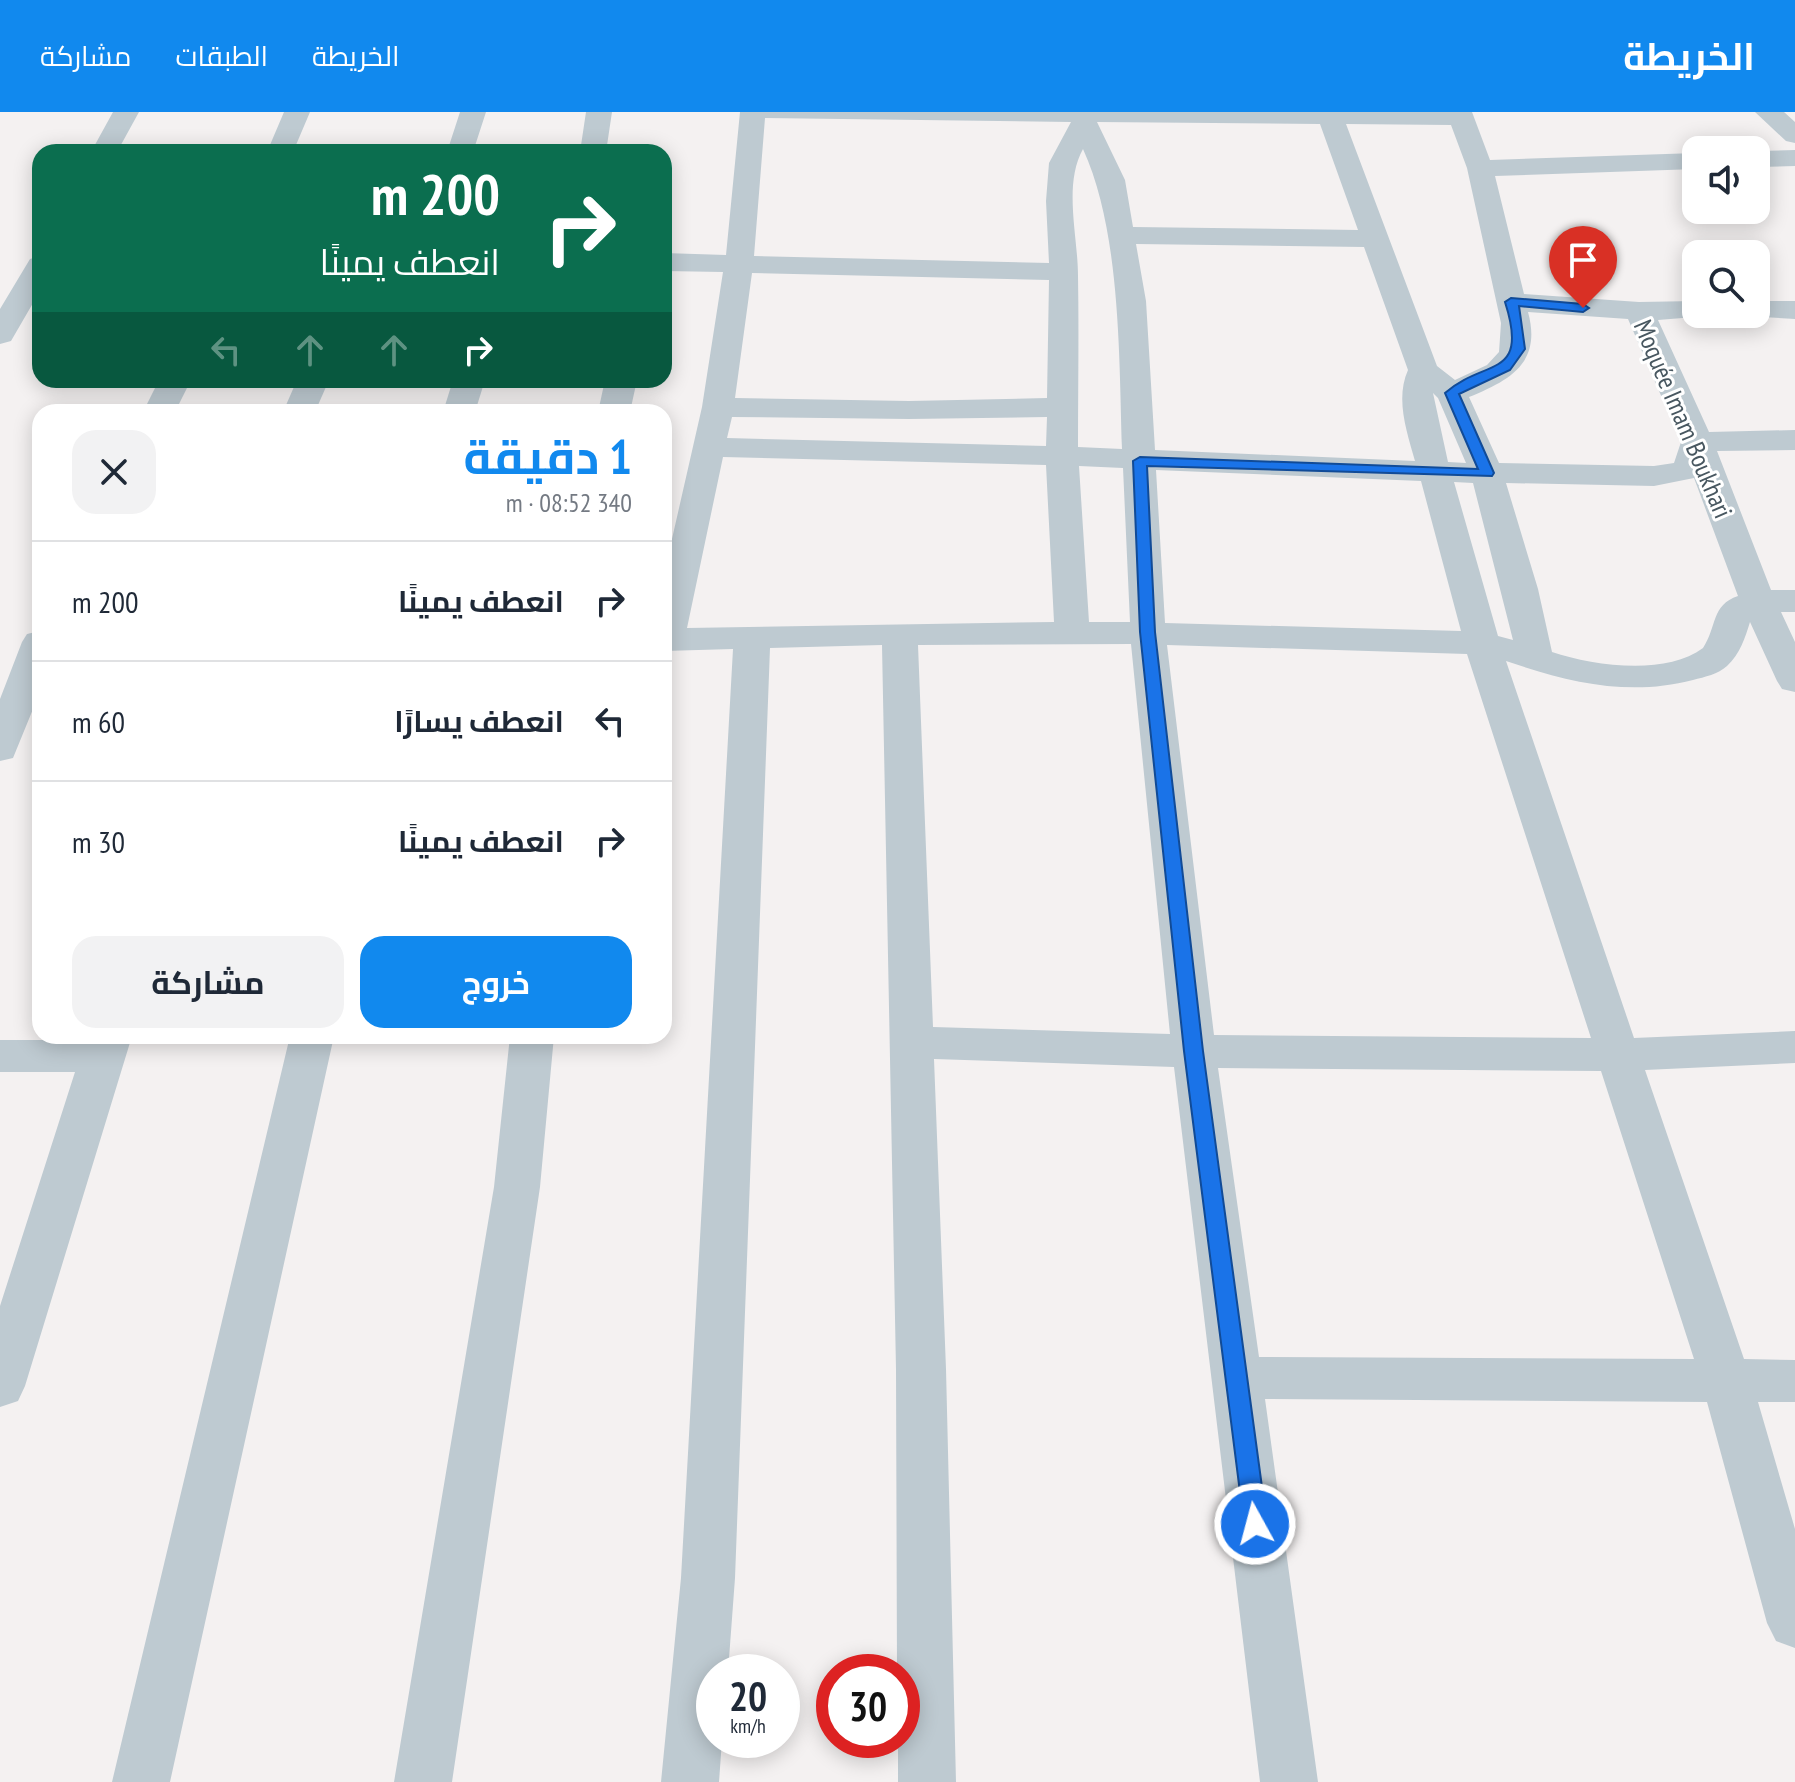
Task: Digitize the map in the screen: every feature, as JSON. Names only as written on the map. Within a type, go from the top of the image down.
[{"type":"street","points":[[108,144],[126,112]]},
{"type":"street","points":[[283,144],[297,112]]},
{"type":"street","points":[[463,144],[473,112]]},
{"type":"street","points":[[594,144],[599,112]]},
{"type":"street","points":[[672,609],[718,407],[739,265],[753,112]]},
{"type":"street","points":[[772,112],[1084,117],[1460,114],[1480,168],[1516,318],[1518,349],[1506,368],[1452,393]]},
{"type":"street","points":[[1768,112],[1795,135]]},
{"type":"street","points":[[1329,114],[1423,370],[1452,393],[1487,473],[1535,657]]},
{"type":"street","points":[[1084,117],[1111,180],[1122,235],[1133,332],[1148,632],[1194,1051],[1289,1782]]},
{"type":"street","points":[[1072,633],[1062,456],[1064,272],[1060,201],[1062,163],[1084,117]]},
{"type":"street","points":[[1770,159],[1795,158]]},
{"type":"street","points":[[1480,168],[1682,161]]},
{"type":"street","points":[[1122,235],[1373,239]]},
{"type":"street","points":[[672,262],[1064,272]]},
{"type":"street","points":[[0,335],[32,279]]},
{"type":"street","name":"Moquée Imam Boukhari","points":[[1511,302],[1639,311],[1697,442],[1758,601],[1795,681]]},
{"type":"street","points":[[1639,311],[1682,310]]},
{"type":"street","points":[[1770,310],[1795,310]]},
{"type":"street","points":[[1423,370],[1416,386],[1417,398],[1482,644],[1726,1380],[1795,1623]]},
{"type":"street","points":[[718,407],[909,410],[1064,407]]},
{"type":"street","points":[[708,447],[1062,456],[1435,472],[1674,474],[1688,469],[1697,442],[1795,440]]},
{"type":"street","points":[[672,640],[1148,632],[1482,644],[1581,672],[1605,674],[1682,671],[1709,663],[1725,648],[1737,608],[1758,601],[1795,601]]},
{"type":"street","points":[[900,635],[921,1369],[927,1782]]},
{"type":"street","points":[[690,1782],[708,1578],[752,636]]},
{"type":"street","points":[[0,650],[32,648]]},
{"type":"street","points":[[0,749],[32,665]]},
{"type":"street","points":[[911,1042],[1194,1051],[1619,1055],[1795,1047]]},
{"type":"street","points":[[141,1782],[310,1044]]},
{"type":"street","points":[[423,1782],[517,1187],[531,1044]]},
{"type":"street","points":[[0,1056],[107,1046],[0,1386]]},
{"type":"street","points":[[1237,1378],[1795,1381]]},
{"type":"route","points":[[1255,1524],[1194,1051],[1148,632],[1140,461],[1487,473],[1452,393],[1506,368],[1518,349],[1516,318],[1511,302],[1583,308]]}]
